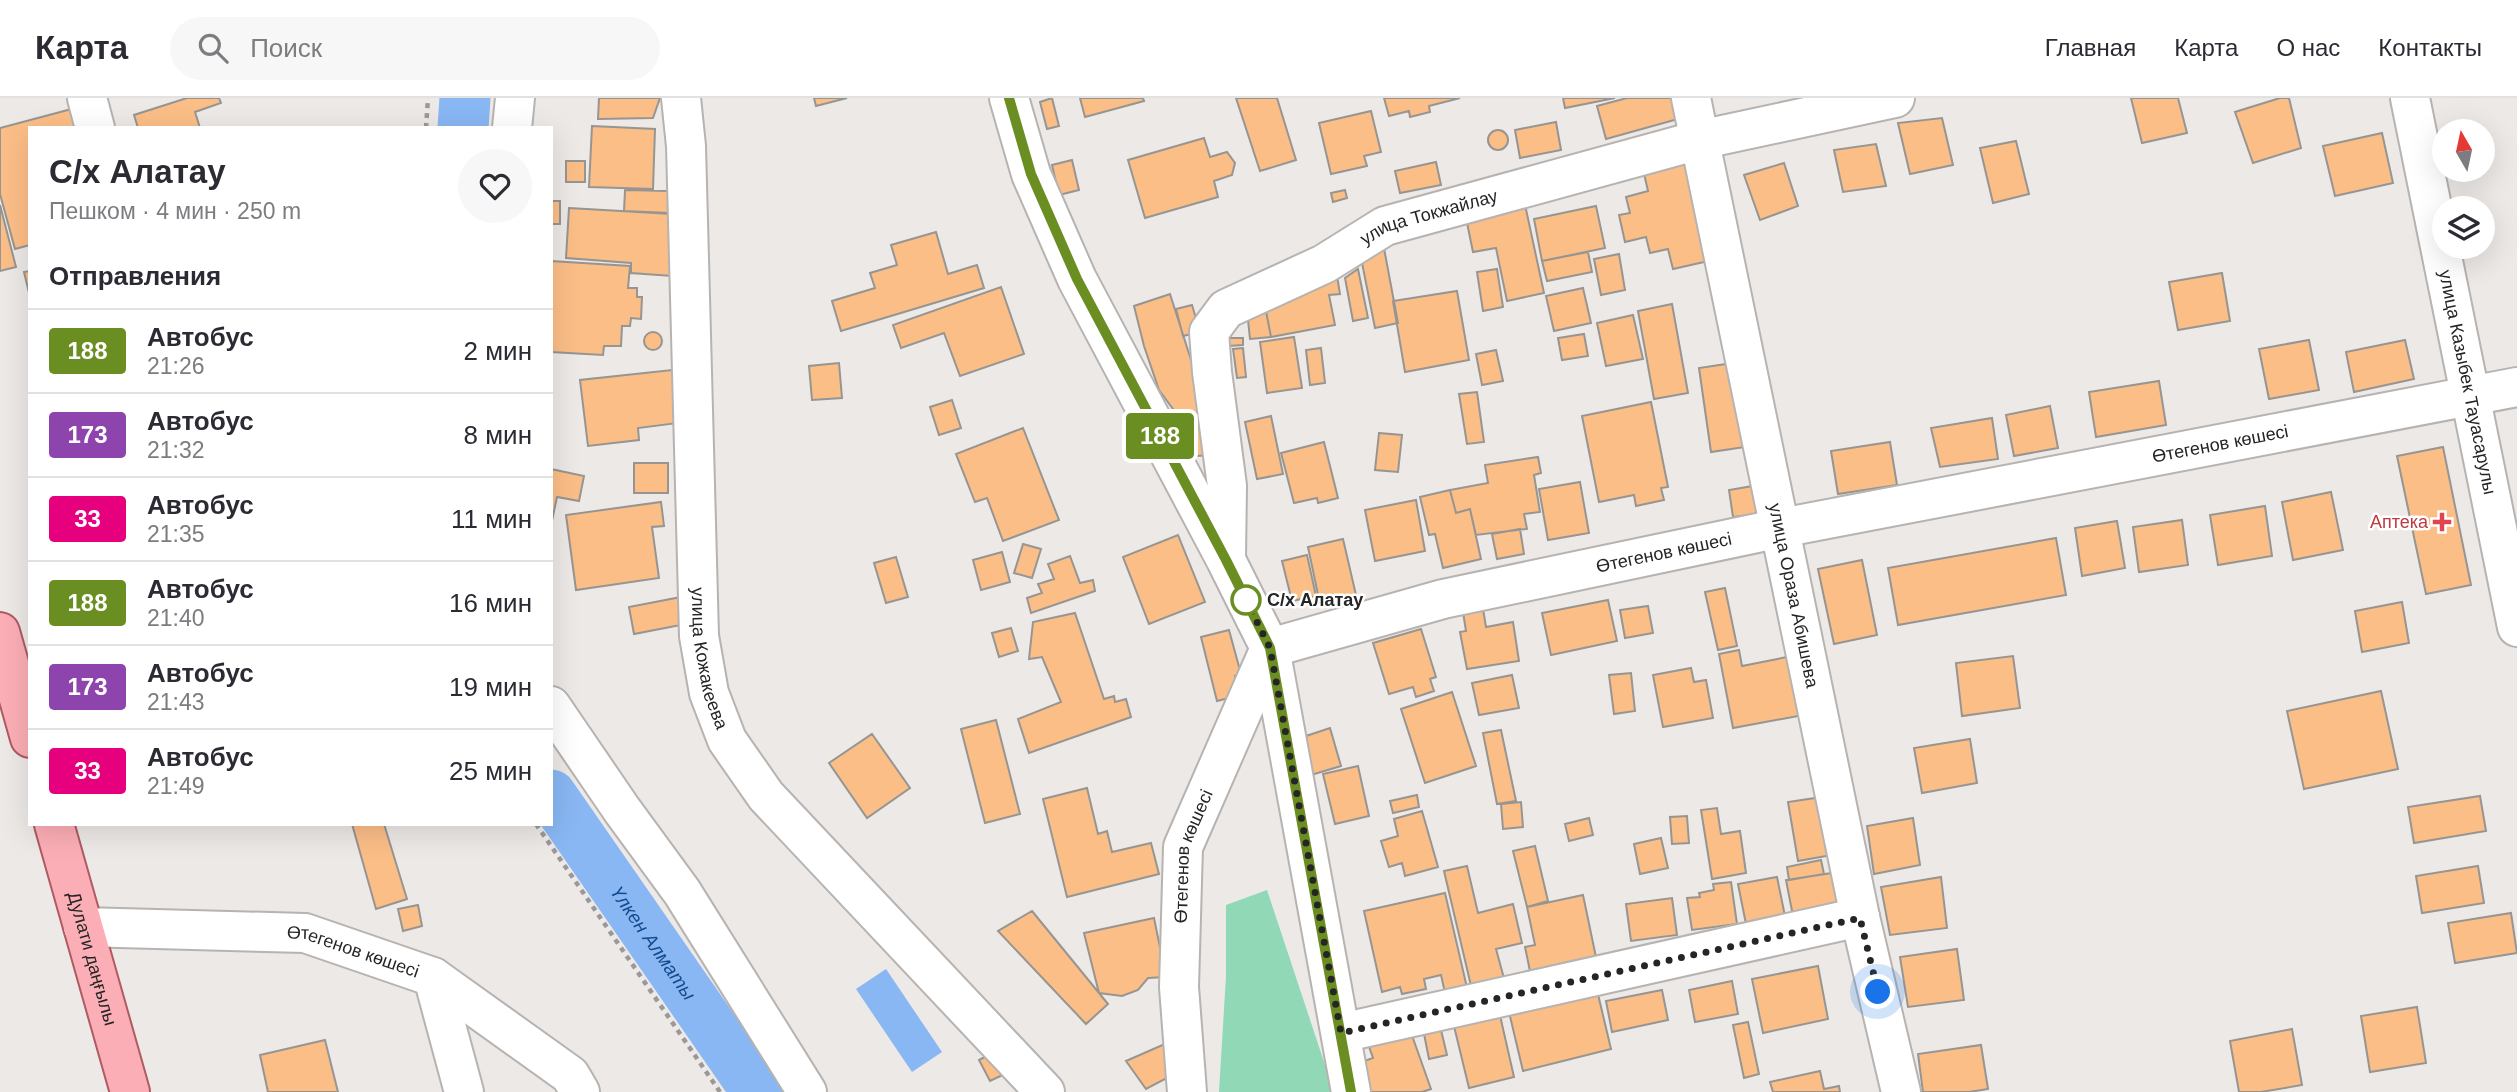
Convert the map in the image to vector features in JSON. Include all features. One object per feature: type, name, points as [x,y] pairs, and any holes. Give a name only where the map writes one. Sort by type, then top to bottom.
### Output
[{"type":"main road","points":[[0,632],[28,731]]},
{"type":"main road","name":"Дулати даңғылы","points":[[55,826],[130,1092]]},
{"type":"street","points":[[87,98],[94,126]]},
{"type":"street","points":[[512,126],[515,98]]},
{"type":"street","name":"улица Кожакеева","points":[[681,98],[686,159],[699,636],[709,693],[727,740],[766,796],[1045,1092]]},
{"type":"street","points":[[1009,98],[1031,174],[1077,279],[1270,648],[1351,1092]]},
{"type":"street","name":"улица Ораза Абишева","points":[[1691,98],[1860,918],[1901,1092]]},
{"type":"street","name":"улица Токжайлау","points":[[1226,560],[1227,486],[1209,332],[1226,309],[1324,264],[1385,226],[1699,140],[1895,98]]},
{"type":"street","name":"улица Казыбек Тауасарулы","points":[[2410,98],[2517,627]]},
{"type":"street","name":"Өтегенов көшесі","points":[[1187,1092],[1179,987],[1182,847],[1270,648],[1443,598],[1781,528],[2517,387]]},
{"type":"street","points":[[553,709],[682,892],[807,1092]]},
{"type":"street","points":[[1341,1033],[1860,918]]},
{"type":"street","name":"Өтегенов көшесі","points":[[83,928],[305,933],[433,977],[570,1075],[580,1092]]},
{"type":"street","points":[[433,977],[464,1092]]},
{"type":"path","points":[[426,126],[428,98]]},
{"type":"path","points":[[538,826],[720,1092]]},
{"type":"green space","points":[[1267,890],[1334,1092],[1219,1092],[1226,976],[1226,905]]},
{"type":"water","points":[[886,969],[942,1052],[912,1072],[856,989]]},
{"type":"building","points":[[187,98],[219,98],[221,103],[195,112],[199,126],[137,126],[134,115]]},
{"type":"building","points":[[599,98],[660,98],[653,118],[598,119]]},
{"type":"building","points":[[814,98],[847,98],[816,106]]},
{"type":"building","points":[[1052,98],[1059,126],[1047,129],[1040,102]]},
{"type":"building","points":[[1080,98],[1143,98],[1144,101],[1085,117]]},
{"type":"building","points":[[1236,98],[1277,98],[1296,160],[1260,171]]},
{"type":"building","points":[[1384,98],[1460,98],[1429,106],[1430,112],[1410,117],[1409,111],[1389,116]]},
{"type":"building","points":[[1563,98],[1615,98],[1565,108]]},
{"type":"building","points":[[1627,98],[1680,98],[1685,117],[1606,139],[1597,106]]},
{"type":"building","points":[[2131,98],[2178,98],[2187,133],[2142,143]]},
{"type":"building","points":[[2280,98],[2289,98],[2301,148],[2253,163],[2235,112]]},
{"type":"building","points":[[79,107],[84,126],[28,126],[28,246],[15,249],[0,194],[0,128]]},
{"type":"building","points":[[1371,111],[1381,152],[1364,156],[1367,166],[1331,174],[1319,123]]},
{"type":"building","points":[[1942,118],[1953,165],[1910,174],[1898,123]]},
{"type":"building","points":[[1556,122],[1561,150],[1520,158],[1515,130]]},
{"type":"building","points":[[592,126],[655,129],[653,189],[589,187]]},
{"type":"building","points":[[1498,130],[1505,133],[1508,140],[1505,147],[1498,150],[1491,147],[1488,140],[1491,133]]},
{"type":"building","points":[[2382,133],[2393,183],[2335,196],[2323,146]]},
{"type":"building","points":[[1204,138],[1210,157],[1227,152],[1235,163],[1232,175],[1214,181],[1218,197],[1145,218],[1128,160]]},
{"type":"building","points":[[2016,141],[2029,194],[1993,203],[1980,148]]},
{"type":"building","points":[[1876,144],[1886,186],[1843,192],[1834,150]]},
{"type":"building","points":[[1689,158],[1713,260],[1673,269],[1668,249],[1650,253],[1646,237],[1625,242],[1619,215],[1630,213],[1626,197],[1648,191],[1643,169]]},
{"type":"building","points":[[1072,160],[1079,190],[1059,195],[1052,165]]},
{"type":"building","points":[[566,161],[585,161],[585,182],[566,182]]},
{"type":"building","points":[[1436,162],[1441,185],[1400,193],[1395,171]]},
{"type":"building","points":[[1784,163],[1798,206],[1760,220],[1744,175]]},
{"type":"building","points":[[625,190],[670,191],[670,213],[624,211]]},
{"type":"building","points":[[1345,190],[1347,198],[1333,202],[1331,193]]},
{"type":"building","points":[[1524,200],[1544,293],[1507,301],[1496,248],[1473,252],[1465,213]]},
{"type":"building","points":[[553,201],[560,201],[560,224],[553,224]]},
{"type":"building","points":[[0,205],[16,267],[0,271]]},
{"type":"building","points":[[1596,206],[1605,248],[1542,261],[1534,219]]},
{"type":"building","points":[[569,208],[672,214],[672,276],[631,273],[631,263],[566,258]]},
{"type":"building","points":[[936,232],[948,274],[977,265],[984,288],[841,331],[832,301],[875,288],[870,273],[897,265],[891,245]]},
{"type":"building","points":[[1383,243],[1398,323],[1375,328],[1361,258]]},
{"type":"building","points":[[1588,252],[1592,272],[1547,281],[1542,261]]},
{"type":"building","points":[[1619,254],[1625,290],[1601,295],[1594,259]]},
{"type":"building","points":[[553,261],[630,266],[628,288],[637,288],[637,297],[642,297],[641,319],[631,318],[630,326],[622,326],[621,346],[604,346],[603,355],[553,352]]},
{"type":"building","points":[[1358,269],[1368,318],[1353,321],[1345,278]]},
{"type":"building","points":[[1497,269],[1503,307],[1483,311],[1477,272]]},
{"type":"building","points":[[28,271],[28,289],[24,272]]},
{"type":"building","points":[[2222,273],[2230,321],[2178,330],[2169,282]]},
{"type":"building","points":[[1337,276],[1340,294],[1329,295],[1335,325],[1271,337],[1265,306]]},
{"type":"building","points":[[1001,287],[1024,354],[960,376],[944,333],[901,348],[893,325]]},
{"type":"building","points":[[1583,288],[1591,323],[1554,331],[1546,296]]},
{"type":"building","points":[[1457,291],[1469,360],[1405,372],[1393,301]]},
{"type":"building","points":[[1170,294],[1192,363],[1212,455],[1197,456],[1187,428],[1159,390],[1144,346],[1134,306]]},
{"type":"building","points":[[1672,304],[1688,393],[1654,399],[1638,311]]},
{"type":"building","points":[[1192,305],[1200,332],[1183,336],[1176,309]]},
{"type":"building","points":[[1265,306],[1271,337],[1250,339],[1247,310]]},
{"type":"building","points":[[1633,315],[1643,359],[1606,366],[1597,323]]},
{"type":"building","points":[[653,332],[659,335],[662,341],[659,347],[653,350],[647,347],[644,341],[647,335]]},
{"type":"building","points":[[1584,334],[1588,356],[1562,360],[1558,338]]},
{"type":"building","points":[[1294,337],[1302,388],[1267,393],[1260,342]]},
{"type":"building","points":[[1228,338],[1243,338],[1243,345],[1228,346]]},
{"type":"building","points":[[2309,340],[2319,390],[2269,399],[2259,349]]},
{"type":"building","points":[[2405,340],[2414,379],[2354,392],[2346,352]]},
{"type":"building","points":[[1243,348],[1246,377],[1237,378],[1233,349]]},
{"type":"building","points":[[1321,348],[1325,383],[1310,385],[1306,350]]},
{"type":"building","points":[[1496,350],[1503,381],[1482,385],[1476,354]]},
{"type":"building","points":[[839,363],[842,398],[812,400],[809,366]]},
{"type":"building","points":[[1733,363],[1745,447],[1711,452],[1699,368]]},
{"type":"building","points":[[672,370],[678,423],[638,428],[639,440],[588,446],[580,380]]},
{"type":"building","points":[[2159,381],[2166,425],[2096,437],[2089,392]]},
{"type":"building","points":[[1477,392],[1484,442],[1467,444],[1459,394]]},
{"type":"building","points":[[952,400],[961,428],[939,435],[930,407]]},
{"type":"building","points":[[1651,402],[1668,487],[1661,488],[1664,500],[1636,506],[1634,495],[1599,502],[1582,416]]},
{"type":"building","points":[[2050,406],[2058,448],[2014,456],[2006,415]]},
{"type":"building","points":[[1169,412],[1175,412],[1184,426],[1184,431],[1173,434]]},
{"type":"building","points":[[1271,416],[1283,474],[1257,479],[1245,422]]},
{"type":"building","points":[[1992,418],[1998,459],[1940,467],[1931,428]]},
{"type":"building","points":[[1023,428],[1059,520],[1003,541],[987,498],[975,502],[956,454]]},
{"type":"building","points":[[1379,433],[1402,435],[1398,472],[1375,470]]},
{"type":"building","points":[[1324,442],[1338,498],[1318,503],[1317,498],[1294,503],[1281,453]]},
{"type":"building","points":[[1890,442],[1897,485],[1838,494],[1831,451]]},
{"type":"building","points":[[2443,447],[2471,585],[2426,594],[2397,456]]},
{"type":"building","points":[[1538,457],[1541,473],[1534,475],[1540,512],[1524,514],[1527,529],[1476,535],[1470,509],[1456,513],[1450,490],[1488,483],[1485,465]]},
{"type":"building","points":[[634,463],[668,463],[668,493],[634,493]]},
{"type":"building","points":[[553,469],[584,476],[579,501],[557,497],[553,516]]},
{"type":"building","points":[[1580,482],[1589,533],[1548,540],[1539,489]]},
{"type":"building","points":[[1753,486],[1758,514],[1733,517],[1729,490]]},
{"type":"building","points":[[1450,490],[1456,513],[1470,509],[1481,559],[1443,568],[1435,534],[1429,535],[1420,497]]},
{"type":"building","points":[[2331,492],[2343,550],[2293,560],[2282,502]]},
{"type":"building","points":[[1416,500],[1425,551],[1375,561],[1365,510]]},
{"type":"building","points":[[661,502],[664,526],[652,527],[659,578],[576,590],[566,515]]},
{"type":"building","points":[[2265,506],[2272,556],[2218,565],[2210,515]]},
{"type":"building","points":[[2182,520],[2188,565],[2139,572],[2133,527]]},
{"type":"building","points":[[2117,521],[2125,568],[2082,576],[2075,528]]},
{"type":"building","points":[[1520,529],[1524,554],[1497,559],[1492,534]]},
{"type":"building","points":[[1178,535],[1205,602],[1149,624],[1123,557]]},
{"type":"building","points":[[2056,538],[2066,595],[1898,625],[1888,568]]},
{"type":"building","points":[[1343,539],[1356,595],[1320,604],[1308,547]]},
{"type":"building","points":[[1023,544],[1041,549],[1032,578],[1014,573]]},
{"type":"building","points":[[1002,552],[1010,582],[981,590],[973,560]]},
{"type":"building","points":[[1307,555],[1316,596],[1292,601],[1282,561]]},
{"type":"building","points":[[1070,556],[1080,583],[1093,580],[1095,591],[1031,613],[1027,598],[1042,593],[1038,584],[1054,579],[1048,564]]},
{"type":"building","points":[[896,557],[908,597],[886,603],[874,563]]},
{"type":"building","points":[[1862,560],[1877,635],[1834,644],[1818,569]]},
{"type":"building","points":[[1725,588],[1737,646],[1718,650],[1705,592]]},
{"type":"building","points":[[681,597],[686,624],[634,634],[629,607]]},
{"type":"building","points":[[1608,600],[1617,641],[1551,655],[1542,613]]},
{"type":"building","points":[[2402,602],[2409,643],[2362,652],[2355,611]]},
{"type":"building","points":[[1648,606],[1653,633],[1625,638],[1620,610]]},
{"type":"building","points":[[1483,609],[1486,627],[1513,622],[1519,661],[1467,669],[1460,632],[1466,631],[1463,612]]},
{"type":"building","points":[[1075,613],[1104,699],[1114,696],[1115,702],[1126,699],[1131,717],[1029,753],[1018,719],[1061,702],[1042,657],[1029,659],[1033,622]]},
{"type":"building","points":[[1011,628],[1018,651],[999,657],[992,633]]},
{"type":"building","points":[[1421,629],[1436,677],[1430,679],[1434,691],[1416,697],[1413,687],[1389,694],[1373,643]]},
{"type":"building","points":[[1229,630],[1241,674],[1235,676],[1241,695],[1217,701],[1201,637]]},
{"type":"building","points":[[1739,650],[1742,666],[1797,655],[1809,714],[1733,728],[1719,654]]},
{"type":"building","points":[[2013,656],[2020,708],[1962,716],[1956,663]]},
{"type":"building","points":[[1691,668],[1694,682],[1706,680],[1713,718],[1663,727],[1653,675]]},
{"type":"building","points":[[1631,673],[1635,711],[1614,714],[1609,675]]},
{"type":"building","points":[[1512,675],[1519,708],[1479,715],[1472,683]]},
{"type":"building","points":[[2381,691],[2398,769],[2304,789],[2287,711]]},
{"type":"building","points":[[1452,692],[1476,766],[1425,783],[1401,709]]},
{"type":"building","points":[[996,720],[1020,814],[985,823],[961,729]]},
{"type":"building","points":[[1330,728],[1341,766],[1311,775],[1300,738]]},
{"type":"building","points":[[1501,730],[1516,801],[1497,804],[1483,733]]},
{"type":"building","points":[[872,734],[910,788],[867,818],[829,763]]},
{"type":"building","points":[[1970,739],[1977,783],[1922,793],[1914,748]]},
{"type":"building","points":[[1358,766],[1369,816],[1335,824],[1323,774]]},
{"type":"building","points":[[1087,788],[1098,834],[1107,831],[1112,852],[1151,843],[1159,874],[1067,897],[1043,799]]},
{"type":"building","points":[[1417,795],[1419,807],[1393,813],[1390,801]]},
{"type":"building","points":[[2480,796],[2486,831],[2414,843],[2408,807]]},
{"type":"building","points":[[1822,797],[1832,855],[1798,861],[1788,802]]},
{"type":"building","points":[[1521,802],[1523,827],[1503,829],[1501,804]]},
{"type":"building","points":[[1717,808],[1721,834],[1740,831],[1746,873],[1712,879],[1701,810]]},
{"type":"building","points":[[1422,811],[1438,867],[1405,876],[1402,863],[1389,867],[1381,841],[1398,836],[1394,819]]},
{"type":"building","points":[[1687,816],[1689,843],[1672,844],[1670,817]]},
{"type":"building","points":[[1589,818],[1593,835],[1569,841],[1565,824]]},
{"type":"building","points":[[1913,818],[1920,865],[1874,874],[1867,826]]},
{"type":"building","points":[[353,826],[385,826],[407,899],[376,909]]},
{"type":"building","points":[[1661,838],[1668,868],[1640,874],[1634,844]]},
{"type":"building","points":[[1535,846],[1548,901],[1527,907],[1513,851]]},
{"type":"building","points":[[1821,860],[1824,874],[1789,880],[1787,867]]},
{"type":"building","points":[[1467,866],[1478,913],[1513,904],[1522,943],[1496,949],[1505,982],[1472,990],[1444,871]]},
{"type":"building","points":[[2478,866],[2484,903],[2422,913],[2416,876]]},
{"type":"building","points":[[1832,873],[1839,909],[1793,916],[1786,880]]},
{"type":"building","points":[[1777,877],[1786,921],[1747,929],[1738,884]]},
{"type":"building","points":[[1941,877],[1947,928],[1890,935],[1881,887]]},
{"type":"building","points":[[1731,882],[1737,924],[1692,930],[1687,898],[1700,897],[1699,893],[1714,890],[1713,884]]},
{"type":"building","points":[[1445,893],[1468,992],[1446,997],[1441,975],[1424,979],[1426,989],[1402,994],[1400,987],[1382,992],[1364,911]]},
{"type":"building","points":[[1583,895],[1597,962],[1531,976],[1525,947],[1535,945],[1527,907]]},
{"type":"building","points":[[1672,898],[1677,935],[1631,941],[1626,904]]},
{"type":"building","points":[[418,905],[422,926],[403,931],[398,909]]},
{"type":"building","points":[[1032,911],[1108,1004],[1086,1024],[998,931]]},
{"type":"building","points":[[2511,913],[2517,953],[2455,963],[2448,923]]},
{"type":"building","points":[[1154,918],[1166,977],[1148,978],[1138,990],[1122,996],[1099,993],[1084,933]]},
{"type":"building","points":[[1957,949],[1964,1000],[1908,1007],[1900,957]]},
{"type":"building","points":[[1818,966],[1828,1019],[1763,1033],[1752,979]]},
{"type":"building","points":[[1732,981],[1738,1014],[1695,1022],[1689,990]]},
{"type":"building","points":[[1597,990],[1611,1049],[1523,1071],[1509,1012]]},
{"type":"building","points":[[1662,990],[1668,1020],[1612,1032],[1606,1001]]},
{"type":"building","points":[[2417,1007],[2426,1063],[2370,1072],[2361,1016]]},
{"type":"building","points":[[1499,1011],[1514,1077],[1469,1088],[1453,1022]]},
{"type":"building","points":[[1748,1022],[1759,1074],[1744,1078],[1733,1025]]},
{"type":"building","points":[[1409,1027],[1431,1089],[1422,1092],[1366,1092],[1356,1064],[1373,1058],[1367,1041]]},
{"type":"building","points":[[2292,1029],[2302,1085],[2261,1092],[2239,1092],[2230,1041]]},
{"type":"building","points":[[1441,1030],[1447,1055],[1429,1059],[1424,1034]]},
{"type":"building","points":[[325,1040],[338,1092],[268,1092],[260,1055]]},
{"type":"building","points":[[1167,1043],[1167,1078],[1146,1089],[1126,1061]]},
{"type":"building","points":[[1981,1045],[1988,1089],[1969,1092],[1923,1092],[1918,1054]]},
{"type":"building","points":[[998,1050],[1009,1072],[990,1081],[979,1060]]},
{"type":"building","points":[[1820,1071],[1824,1089],[1839,1086],[1840,1092],[1773,1092],[1770,1082]]},
{"type":"waterway","name":"Үлкен Алматы","points":[[463,126],[465,98]]},
{"type":"waterway","name":"Үлкен Алматы","points":[[553,798],[757,1092]]},
{"type":"bus line","name":"188","points":[[1009,98],[1031,174],[1077,279],[1270,648],[1351,1092]]},
{"type":"place","name":"Аптека","points":[[2442,522]]},
{"type":"place","name":"С/х Алатау","points":[[1246,600]]},
{"type":"route","points":[[1246,600],[1270,648],[1341,1033],[1860,918],[1878,992]]}]
